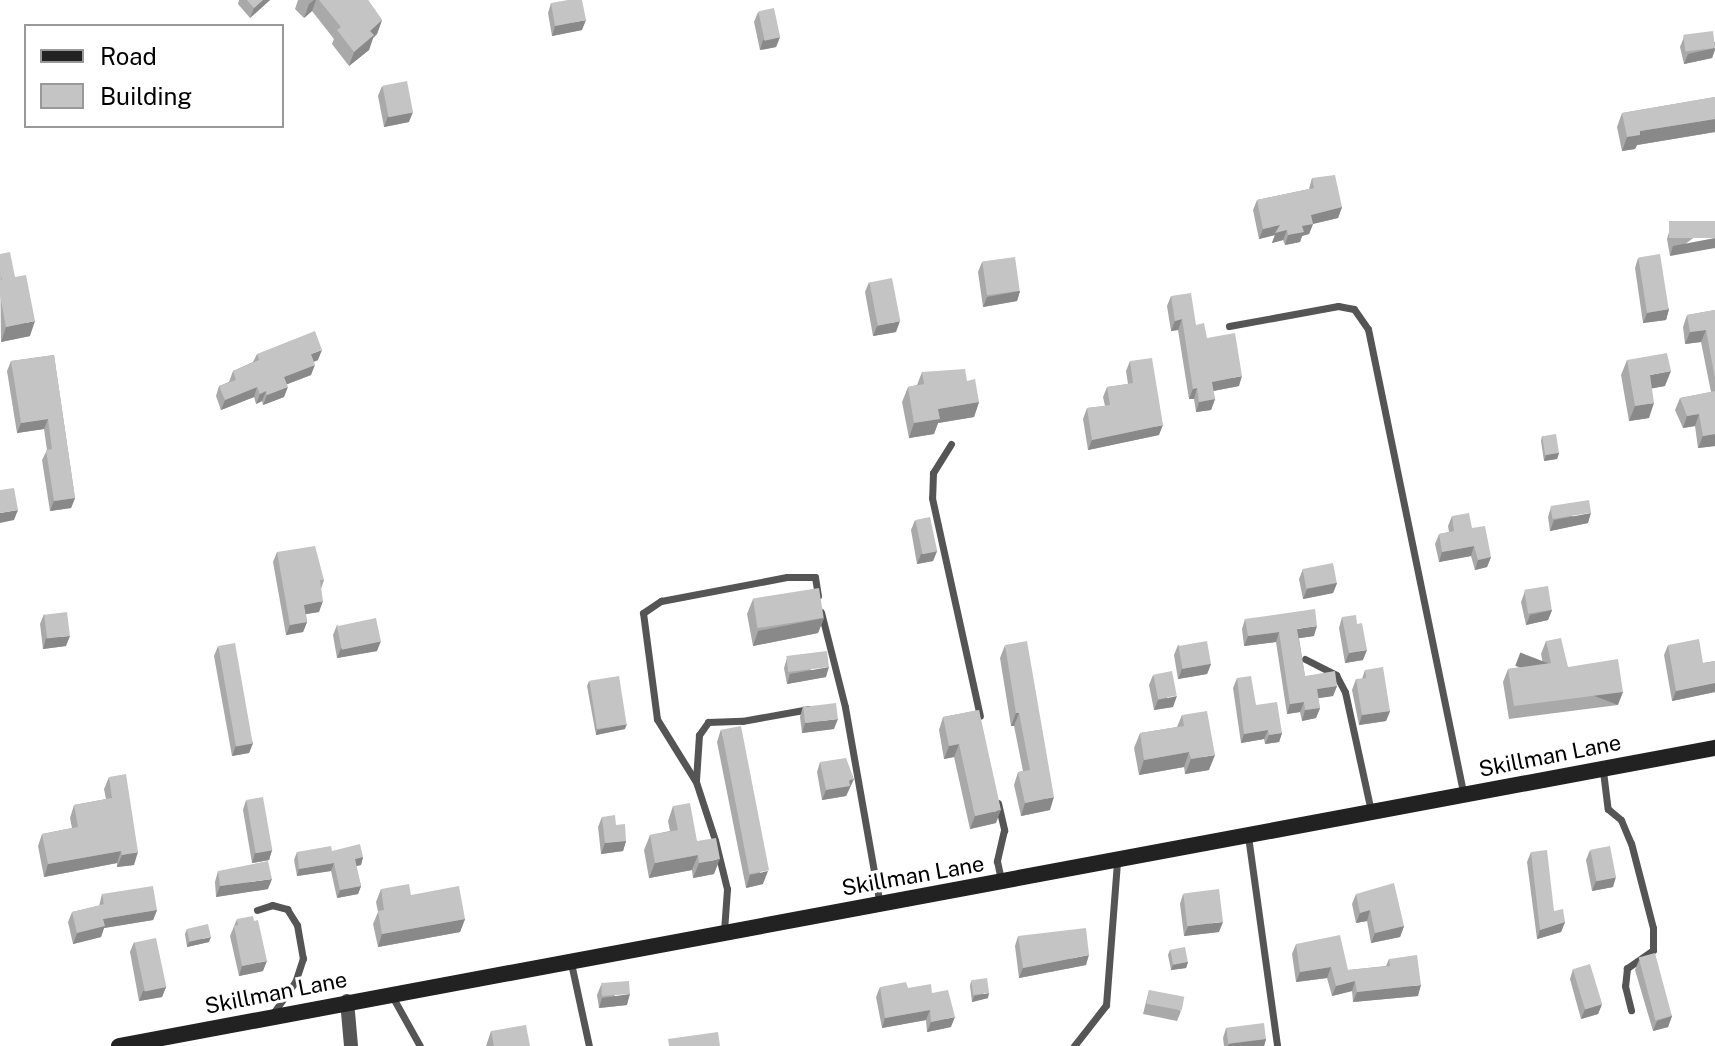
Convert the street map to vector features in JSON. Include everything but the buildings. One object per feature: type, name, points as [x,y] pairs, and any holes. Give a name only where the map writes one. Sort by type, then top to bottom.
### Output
[{"type":"street","name":"Skillman Lane","points":[[120,1046],[347,1001],[1002,883],[1715,748]]},
{"type":"street","points":[[347,1001],[351,1046]]},
{"type":"lane","points":[[1229,326],[1338,306],[1354,309],[1368,329],[1464,795]]},
{"type":"lane","points":[[951,444],[933,473],[932,498],[981,723]]},
{"type":"lane","points":[[724,934],[727,889],[696,782],[657,719],[643,613],[661,601],[773,579],[815,577],[845,707],[880,905]]},
{"type":"lane","points":[[1305,659],[1336,675],[1345,692],[1371,813]]},
{"type":"lane","points":[[831,703],[845,707]]},
{"type":"lane","points":[[696,782],[699,735],[708,722],[742,721],[820,706]]},
{"type":"lane","points":[[1602,769],[1608,809],[1621,820],[1631,843],[1653,928],[1653,950],[1627,968],[1625,986],[1631,1010]]},
{"type":"lane","points":[[997,799],[1004,830],[997,861],[1002,883]]},
{"type":"lane","points":[[1248,836],[1277,1046]]},
{"type":"lane","points":[[1074,1046],[1106,1005],[1117,861]]},
{"type":"lane","points":[[257,910],[272,905],[287,909],[297,925],[303,958],[295,982],[271,1016]]},
{"type":"lane","points":[[570,961],[589,1046]]},
{"type":"lane","points":[[390,993],[420,1046]]}]
